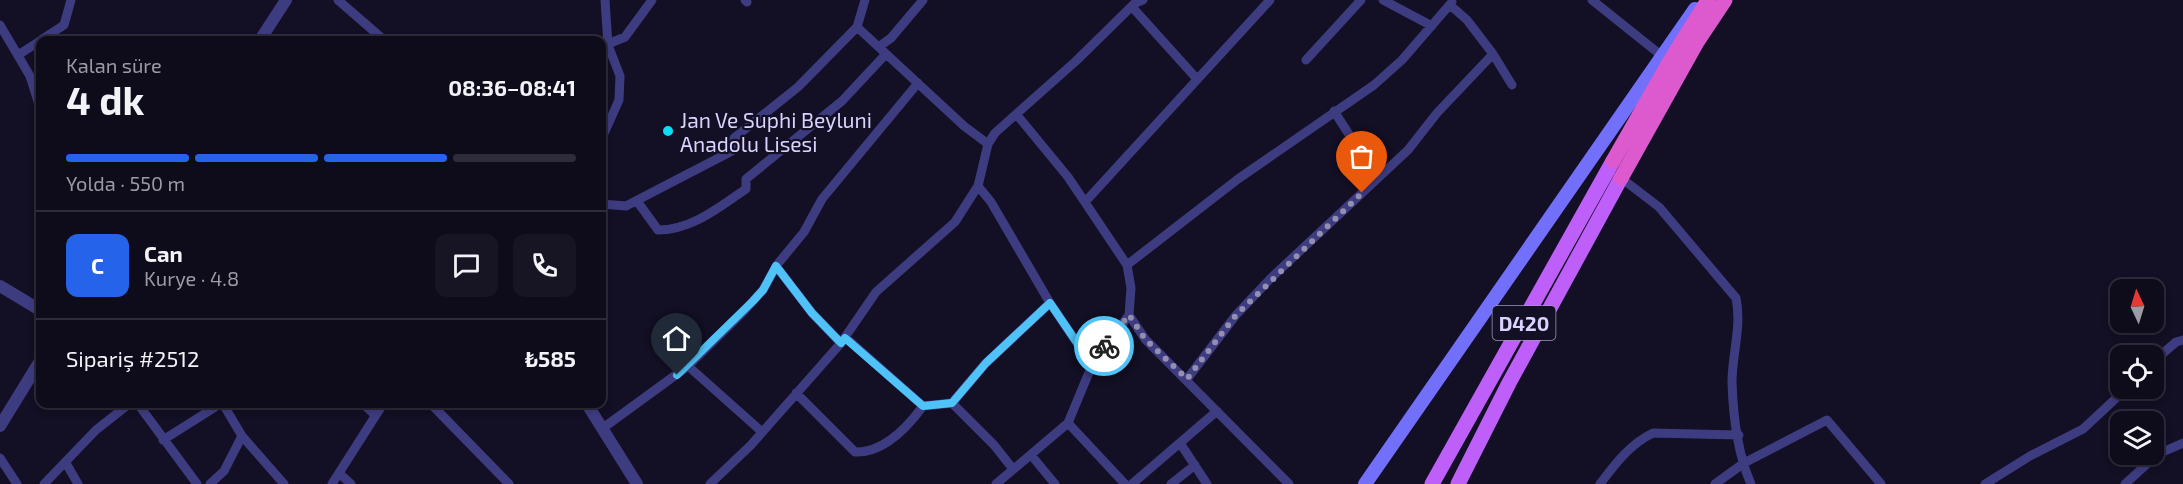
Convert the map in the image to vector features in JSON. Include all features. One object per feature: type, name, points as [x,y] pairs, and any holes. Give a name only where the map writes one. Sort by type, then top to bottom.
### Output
[{"type":"highway","name":"D420","points":[[1613,161],[1708,0]]},
{"type":"highway","points":[[1621,178],[1697,42],[1725,0]]},
{"type":"main road","points":[[1365,484],[1701,0]]},
{"type":"main road","name":"D420","points":[[1432,484],[1613,161]]},
{"type":"main road","points":[[1458,484],[1509,382],[1621,178]]},
{"type":"street","points":[[48,36],[64,25],[71,0]]},
{"type":"street","points":[[263,36],[286,0]]},
{"type":"street","points":[[338,0],[379,36]]},
{"type":"street","points":[[604,36],[605,0]]},
{"type":"street","points":[[606,44],[625,37],[652,0]]},
{"type":"street","points":[[637,201],[658,230],[676,230],[703,217],[746,189],[746,179],[842,101],[922,0]]},
{"type":"street","points":[[1085,202],[1270,0]]},
{"type":"street","points":[[1306,60],[1361,0]]},
{"type":"street","points":[[1383,0],[1432,26]]},
{"type":"street","points":[[1592,0],[1662,56]]},
{"type":"street","points":[[606,204],[626,206],[732,151],[734,138],[798,87],[857,27],[864,1]]},
{"type":"street","points":[[1127,265],[1238,179],[1374,85],[1402,60],[1452,2],[1485,40],[1512,86]]},
{"type":"street","points":[[710,484],[744,452],[843,340],[876,292],[954,222],[978,186],[988,144],[995,133],[1136,3],[1197,79]]},
{"type":"street","points":[[0,25],[18,55],[35,75]]},
{"type":"street","points":[[857,27],[964,126],[988,144]]},
{"type":"street","points":[[18,55],[36,44]]},
{"type":"street","points":[[606,49],[621,76],[620,100],[606,126]]},
{"type":"street","points":[[1187,379],[1236,315],[1408,150],[1430,121],[1493,54]]},
{"type":"street","points":[[603,428],[688,366],[763,290],[776,266],[804,232],[822,199],[918,82]]},
{"type":"street","points":[[1334,111],[1377,178]]},
{"type":"street","points":[[996,484],[1068,423],[1092,365],[1129,315],[1131,288],[1127,265],[1085,202],[1017,115]]},
{"type":"street","points":[[1621,178],[1659,207],[1736,298],[1740,316],[1732,382],[1744,463],[1751,484]]},
{"type":"street","points":[[978,186],[991,202],[1050,303],[1092,365]]},
{"type":"street","points":[[776,266],[812,313],[923,406],[952,403],[986,363],[1050,303]]},
{"type":"street","points":[[0,286],[36,308]]},
{"type":"street","points":[[1129,315],[1145,339],[1289,484]]},
{"type":"street","points":[[2164,352],[2176,342],[2183,340]]},
{"type":"street","points":[[688,366],[761,431]]},
{"type":"street","points":[[0,426],[36,368]]},
{"type":"street","points":[[796,393],[855,452],[877,448],[886,443],[910,424],[923,406]]},
{"type":"street","points":[[1985,484],[2030,456],[2083,429],[2115,399]]},
{"type":"street","points":[[952,403],[994,445],[1013,469]]},
{"type":"street","points":[[44,484],[96,430],[124,408]]},
{"type":"street","points":[[141,408],[197,484]]},
{"type":"street","points":[[163,440],[215,408]]},
{"type":"street","points":[[224,408],[242,436],[284,484]]},
{"type":"street","points":[[367,408],[375,415]]},
{"type":"street","points":[[332,484],[380,408]]},
{"type":"street","points":[[435,408],[509,484]]},
{"type":"street","points":[[589,408],[637,484]]},
{"type":"street","points":[[1132,484],[1216,411]]},
{"type":"street","points":[[1715,484],[1744,463],[1827,420],[1881,484]]},
{"type":"street","points":[[1068,423],[1125,484]]},
{"type":"street","points":[[1600,484],[1623,455],[1641,438],[1653,433],[1739,435]]},
{"type":"street","points":[[210,484],[224,471],[242,436]]},
{"type":"street","points":[[1180,443],[1207,484]]},
{"type":"street","points":[[2130,482],[2158,454],[2183,443]]},
{"type":"street","points":[[1031,455],[1055,484]]},
{"type":"street","points":[[0,458],[17,484]]},
{"type":"street","points":[[66,463],[78,484]]},
{"type":"street","points":[[1171,484],[1195,465]]},
{"type":"street","points":[[340,474],[351,484]]},
{"type":"way so far","points":[[1104,346],[1129,315],[1145,339],[1187,379],[1236,315],[1271,278],[1362,193]]},
{"type":"place","name":"Jan Ve Suphi Beyluni Anadolu Lisesi","points":[[668,131]]},
{"type":"route","points":[[677,375],[726,330],[763,290],[776,266],[812,313],[841,343],[845,338],[923,406],[952,403],[986,363],[1050,303],[1092,365],[1104,346]]}]
